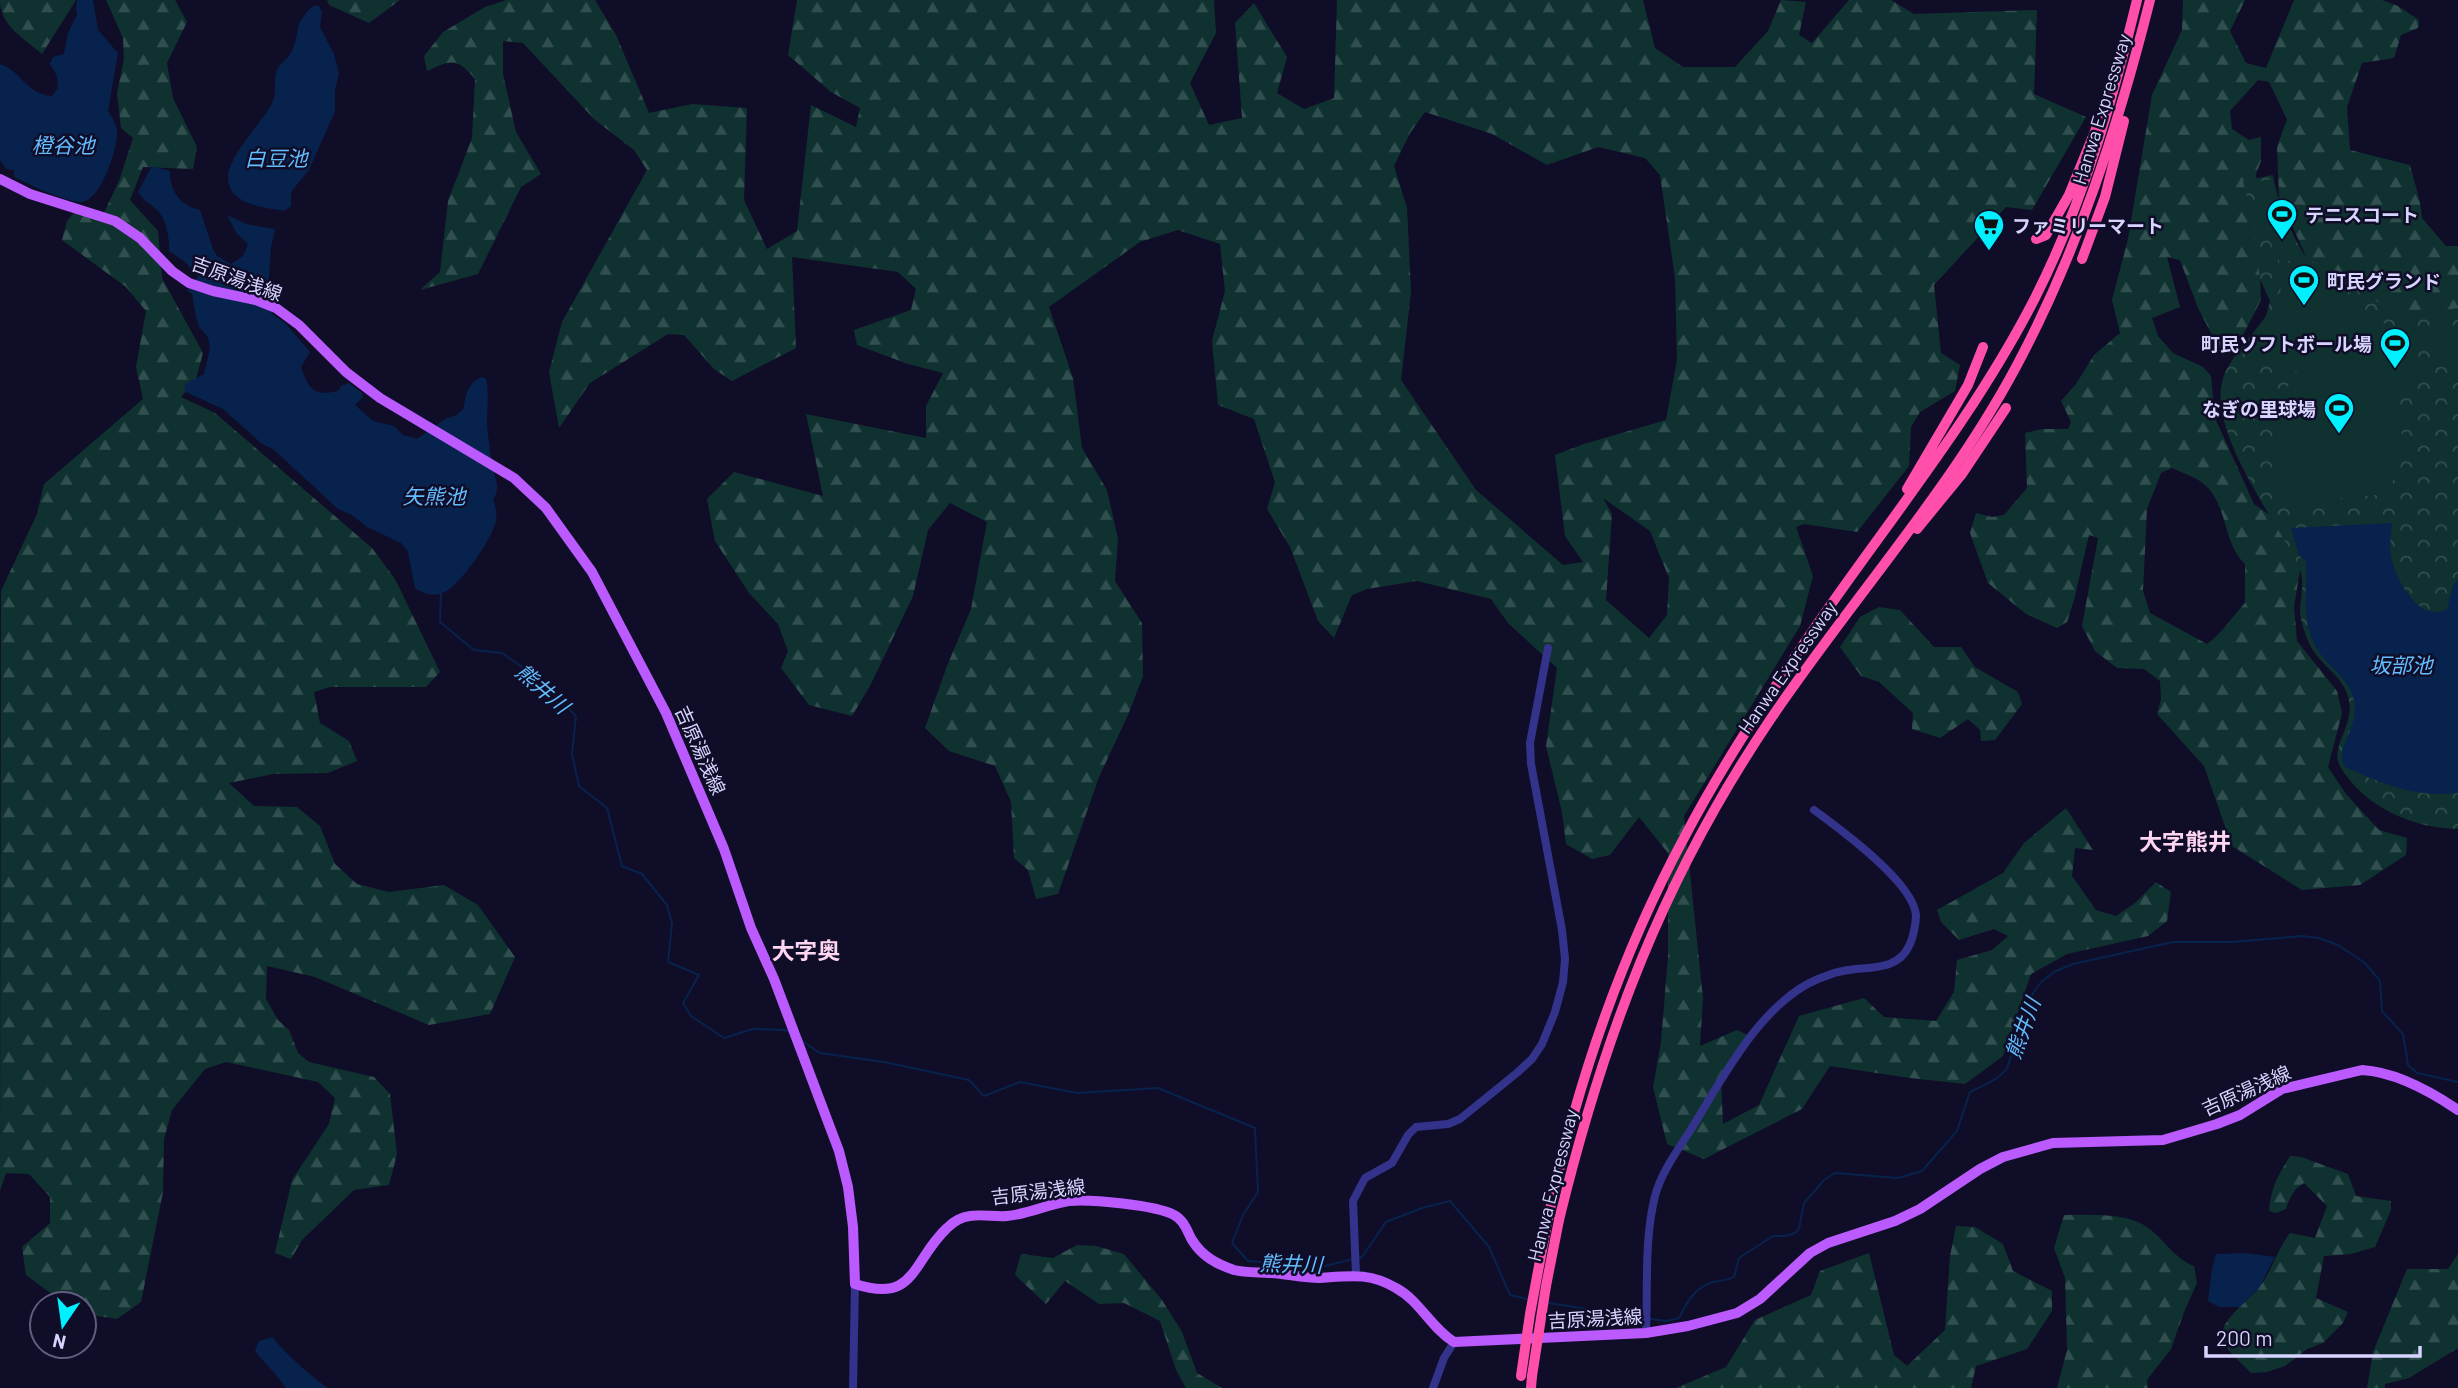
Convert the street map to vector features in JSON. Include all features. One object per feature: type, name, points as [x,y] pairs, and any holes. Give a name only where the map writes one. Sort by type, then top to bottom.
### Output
[{"type":"highway","name":"Hanwa Expressway","points":[[1588,1089],[1631,951],[1682,841],[1763,704],[1830,605],[1931,468],[1978,397],[2028,311],[2066,232],[2102,132],[2137,0]]},
{"type":"highway","name":"Hanwa Expressway","points":[[1520,1388],[1526,1376],[1531,1304],[1554,1219],[1562,1153],[1645,948],[1694,844],[1738,770],[1772,717],[1845,614],[1916,521],[1983,424],[2016,367],[2073,248],[2109,149],[2150,0]]},
{"type":"highway","points":[[2036,239],[2046,235],[2069,195],[2096,129],[2129,32]]},
{"type":"highway","points":[[2082,259],[2115,162],[2138,50]]},
{"type":"highway","points":[[1830,605],[1921,468],[1968,385],[1983,347]]},
{"type":"highway","points":[[1874,575],[1928,518],[2006,408]]},
{"type":"highway","name":"Hanwa Expressway","points":[[1526,1376],[1531,1388]]},
{"type":"main road","name":"吉原湯浅線","points":[[0,179],[30,194],[115,221],[140,238],[172,271],[189,283],[256,300],[276,308],[299,325],[346,372],[380,398],[514,478],[546,508],[592,572],[666,713],[724,849],[751,928],[839,1151],[848,1187],[853,1227],[855,1284],[872,1290],[887,1291],[905,1283],[939,1235],[954,1221],[968,1216],[1028,1213],[1066,1201],[1086,1200],[1165,1210],[1177,1216],[1199,1250],[1210,1259],[1238,1271],[1305,1278],[1356,1274],[1372,1277],[1412,1298],[1444,1336],[1454,1342],[1646,1333],[1688,1326],[1737,1313],[1760,1298],[1810,1253],[1920,1209],[1980,1169],[2024,1149],[2053,1143],[2163,1140],[2240,1115],[2282,1089],[2361,1070],[2375,1071],[2431,1092],[2458,1110]]},
{"type":"street","points":[[1356,1274],[1353,1201],[1365,1178],[1392,1163],[1408,1135],[1416,1127],[1448,1124],[1460,1119],[1518,1072],[1532,1059],[1542,1044],[1555,1012],[1563,982],[1565,959],[1531,765],[1530,743],[1548,648]]},
{"type":"street","points":[[1646,1333],[1648,1227],[1656,1192],[1668,1165],[1725,1074],[1761,1024],[1791,994],[1816,980],[1841,971],[1886,967],[1902,957],[1910,945],[1916,916],[1911,902],[1889,871],[1814,810]]},
{"type":"street","points":[[853,1388],[855,1284]]},
{"type":"street","points":[[1433,1388],[1444,1358],[1454,1342]]},
{"type":"green space","points":[[0,0],[76,0],[42,54],[9,24],[1,9]]},
{"type":"green space","points":[[106,0],[175,0],[187,22],[167,63],[173,98],[197,147],[193,169],[143,167],[130,200],[158,231],[162,278],[203,353],[196,379],[181,397],[215,413],[372,548],[395,579],[440,672],[426,687],[330,687],[314,692],[320,723],[349,741],[357,761],[328,773],[273,774],[229,783],[254,806],[297,807],[320,826],[335,864],[357,884],[389,892],[444,885],[478,905],[515,957],[490,1014],[429,1025],[315,977],[267,966],[266,999],[278,1020],[289,1030],[298,1053],[309,1062],[374,1077],[390,1094],[397,1154],[389,1185],[354,1190],[302,1240],[291,1259],[275,1253],[292,1180],[329,1124],[335,1098],[318,1082],[226,1062],[205,1069],[172,1110],[164,1139],[163,1192],[141,1302],[117,1319],[98,1316],[98,1290],[46,1290],[26,1275],[22,1247],[50,1223],[50,1197],[29,1174],[6,1173],[0,1191],[1,591],[37,514],[44,484],[143,399],[136,367],[146,311],[126,287],[62,240],[67,221],[78,208],[100,221],[119,181],[133,138],[121,128],[117,93],[124,59],[123,38]]},
{"type":"green space","points":[[327,0],[400,0],[369,23],[329,5]]},
{"type":"green space","points":[[506,0],[595,0],[616,35],[649,113],[692,104],[747,108],[744,200],[767,249],[797,231],[811,105],[856,127],[860,108],[831,92],[788,55],[797,0],[1214,0],[1216,33],[1190,83],[1209,125],[1242,118],[1235,23],[1254,3],[1287,57],[1277,93],[1304,109],[1334,98],[1337,0],[1643,0],[1655,48],[1683,67],[1735,67],[1768,31],[1781,0],[1806,2],[1799,35],[1812,43],[1849,0],[1891,0],[1914,14],[2037,10],[2034,94],[2086,117],[2032,210],[2006,207],[1934,285],[1941,353],[1960,365],[1955,391],[1920,412],[1911,427],[1909,466],[1857,532],[1804,524],[1796,527],[1813,576],[1800,626],[1684,816],[1703,998],[1700,1046],[1737,1030],[1754,1038],[1721,1079],[1723,1124],[1759,1105],[1799,1016],[1864,998],[1884,1017],[1936,1021],[1954,992],[1957,960],[1992,950],[2008,936],[1994,929],[1959,940],[1941,922],[1937,910],[2003,873],[2024,843],[2066,808],[2093,850],[2075,848],[2072,876],[2096,910],[2116,916],[2135,903],[2156,882],[2171,892],[2167,921],[2148,936],[2067,954],[2031,974],[2003,1056],[1965,1084],[1830,1066],[1802,1109],[1704,1159],[1667,1144],[1653,1087],[1661,1042],[1668,956],[1668,853],[1639,817],[1610,855],[1592,859],[1566,844],[1562,812],[1546,746],[1557,668],[1508,623],[1491,599],[1417,581],[1367,589],[1352,595],[1334,638],[1318,621],[1290,547],[1267,509],[1275,482],[1254,419],[1218,405],[1212,341],[1225,291],[1220,244],[1178,230],[1140,242],[1049,307],[1073,378],[1082,448],[1107,490],[1118,539],[1115,581],[1142,623],[1143,676],[1099,777],[1058,894],[1036,899],[1028,870],[1014,858],[1011,802],[995,766],[949,751],[925,728],[971,609],[987,522],[950,503],[928,530],[913,596],[870,686],[852,716],[809,705],[781,668],[788,651],[778,624],[749,593],[715,541],[707,499],[734,472],[823,496],[806,414],[926,438],[926,406],[943,373],[908,364],[857,345],[854,330],[911,310],[916,289],[898,272],[792,257],[796,348],[732,381],[714,369],[684,335],[668,334],[590,383],[559,428],[549,372],[562,322],[647,170],[634,150],[595,120],[523,43],[503,41],[503,74],[516,132],[541,174],[521,187],[478,274],[420,290],[440,272],[448,201],[472,138],[475,79],[463,67],[453,63],[427,71],[424,56],[443,32],[485,7]],"holes":[[[1425,112],[1492,134],[1547,165],[1598,147],[1645,158],[1660,175],[1675,278],[1677,360],[1666,420],[1555,455],[1565,536],[1583,562],[1563,565],[1476,490],[1401,380],[1411,292],[1407,208],[1394,166],[1410,133]],[[1603,498],[1650,531],[1669,578],[1667,615],[1649,638],[1606,600],[1612,514]]]},
{"type":"green space","points":[[2183,0],[2245,0],[2230,31],[2246,63],[2266,68],[2294,0],[2382,0],[2398,6],[2419,20],[2418,28],[2401,35],[2394,58],[2362,63],[2347,107],[2350,150],[2410,165],[2422,218],[2446,246],[2458,246],[2458,314],[2410,319],[2383,311],[2311,267],[2279,197],[2277,147],[2287,119],[2269,82],[2258,80],[2230,111],[2232,129],[2249,140],[2261,137],[2261,161],[2256,174],[2261,300],[2241,339],[2223,356],[2198,308],[2180,260],[2167,257],[2180,307],[2152,318],[2158,336],[2173,353],[2203,367],[2211,376],[2215,418],[2254,504],[2284,525],[2302,558],[2294,607],[2297,641],[2337,691],[2342,713],[2328,767],[2346,794],[2379,830],[2407,838],[2406,855],[2360,885],[2302,890],[2232,846],[2204,766],[2157,714],[2161,699],[2160,681],[2144,669],[2117,668],[2095,651],[2082,626],[2098,538],[2089,535],[2067,622],[2057,628],[2026,614],[1988,583],[1970,533],[1976,513],[1992,517],[2004,515],[2027,488],[2025,433],[2042,429],[2068,429],[2071,422],[2061,401],[2076,384],[2094,355],[2120,333],[2112,300],[2128,239],[2152,95],[2182,30]],"holes":[[[2172,468],[2199,481],[2213,495],[2233,546],[2245,564],[2245,603],[2207,644],[2150,613],[2143,591],[2147,509],[2161,473]]]},
{"type":"green space","points":[[2273,175],[2281,204],[2302,251],[2319,267],[2366,296],[2404,312],[2458,308],[2458,829],[2424,825],[2392,813],[2364,794],[2341,768],[2338,751],[2349,715],[2347,693],[2309,643],[2300,612],[2300,570],[2248,478],[2226,428],[2221,404],[2222,382],[2235,357],[2266,316],[2270,301],[2260,279],[2254,226],[2243,181]]},
{"type":"green space","name":"テニスコート","points":[[2272,179],[2281,216],[2261,220],[2252,183]]},
{"type":"green space","name":"テニスコート","points":[[2284,216],[2301,255],[2281,265],[2263,226]]},
{"type":"green space","points":[[2298,274],[2307,276],[2378,321],[2420,334],[2416,388],[2408,395],[2394,395],[2382,391],[2397,416],[2403,446],[2397,474],[2389,486],[2376,495],[2283,503],[2270,489],[2279,400],[2290,383],[2308,374],[2273,368],[2244,354],[2273,312],[2284,280]]},
{"type":"green space","points":[[2458,325],[2458,365],[2438,367],[2433,328]]},
{"type":"green space","points":[[1879,607],[1900,610],[1934,647],[1961,647],[1975,667],[2018,692],[2022,704],[1995,740],[1981,741],[1980,730],[1968,719],[1940,738],[1912,729],[1913,713],[1879,682],[1861,676],[1840,647],[1860,617]]},
{"type":"green space","points":[[2290,1156],[2301,1157],[2348,1174],[2356,1196],[2391,1201],[2391,1210],[2375,1247],[2351,1254],[2324,1256],[2316,1298],[2348,1312],[2343,1323],[2323,1343],[2307,1349],[2285,1366],[2267,1372],[2251,1373],[2224,1344],[2224,1326],[2261,1285],[2290,1233],[2315,1238],[2327,1206],[2304,1183],[2292,1194],[2286,1209],[2276,1213],[2269,1211],[2271,1195]]},
{"type":"green space","points":[[2064,1215],[2113,1216],[2140,1223],[2179,1257],[2194,1266],[2197,1283],[2171,1349],[2147,1380],[2148,1388],[2057,1388],[2067,1350],[2065,1278],[2054,1248]]},
{"type":"green space","points":[[1956,1226],[1975,1227],[2003,1244],[2013,1271],[2052,1291],[2052,1311],[2027,1349],[1976,1366],[1971,1388],[1676,1388],[1726,1367],[1755,1320],[1811,1295],[1820,1271],[1869,1253],[1894,1355],[1907,1366],[1945,1330],[1950,1256]]},
{"type":"green space","points":[[1077,1245],[1096,1246],[1124,1254],[1162,1300],[1182,1332],[1197,1373],[1222,1388],[1186,1388],[1176,1370],[1160,1321],[1124,1303],[1099,1304],[1065,1281],[1046,1304],[1015,1275],[1021,1254],[1053,1258]]},
{"type":"green space","points":[[2458,1254],[2458,1348],[2409,1378],[2385,1384],[2385,1388],[2367,1388],[2373,1352],[2407,1269],[2448,1269]]},
{"type":"water","name":"橙谷池","points":[[77,0],[93,0],[98,30],[118,53],[108,111],[117,131],[115,149],[101,184],[95,193],[81,202],[57,196],[14,177],[14,170],[6,169],[0,160],[0,64],[14,72],[29,87],[52,96],[58,88],[57,76],[50,64],[53,57],[64,54],[68,33],[77,15]]},
{"type":"water","name":"白豆池","points":[[313,6],[319,6],[322,12],[320,27],[334,54],[339,74],[335,90],[335,111],[309,170],[291,192],[291,206],[284,211],[252,204],[238,197],[229,185],[231,164],[273,101],[277,70],[291,53],[299,24]]},
{"type":"water","name":"矢熊池","points":[[152,166],[170,171],[174,191],[187,205],[200,210],[217,256],[231,264],[243,256],[248,244],[237,234],[227,215],[246,224],[275,229],[271,247],[267,307],[310,352],[301,367],[309,385],[317,392],[338,391],[341,386],[349,383],[362,393],[363,397],[355,405],[373,421],[394,426],[403,435],[417,439],[445,419],[457,415],[464,408],[470,386],[481,377],[486,378],[488,434],[497,487],[493,500],[496,521],[474,562],[448,590],[433,595],[415,588],[408,552],[401,543],[338,509],[273,449],[262,444],[223,409],[186,392],[184,387],[187,383],[204,374],[210,349],[208,337],[199,327],[192,294],[187,290],[198,277],[184,261],[169,251],[167,230],[161,216],[138,192]]},
{"type":"water","name":"坂部池","points":[[2392,523],[2390,548],[2393,565],[2403,587],[2418,605],[2437,612],[2447,609],[2453,585],[2458,579],[2458,793],[2428,793],[2400,788],[2345,767],[2342,753],[2353,720],[2354,700],[2344,680],[2319,652],[2309,631],[2306,562],[2299,555],[2291,528]]},
{"type":"water","points":[[2245,1253],[2275,1257],[2259,1288],[2240,1307],[2219,1307],[2208,1301],[2216,1254]]},
{"type":"water","points":[[273,1337],[298,1364],[328,1388],[286,1388],[255,1351],[259,1341]]},
{"type":"waterway","name":"熊井川","points":[[441,593],[440,622],[474,650],[502,653],[538,678],[576,716],[572,754],[579,786],[607,808],[622,866],[642,874],[667,905],[672,924],[668,962],[699,975],[683,1003],[691,1016],[724,1038],[753,1029],[789,1032]]},
{"type":"waterway","name":"熊井川","points":[[1650,1319],[1667,1321],[1679,1318],[1688,1301],[1701,1288],[1734,1277],[1739,1258],[1773,1236],[1795,1233],[1799,1229],[1804,1203],[1824,1180],[1835,1173],[1898,1178],[1922,1171],[1957,1131],[1970,1092],[1995,1079],[2007,1068],[2033,993],[2042,981],[2073,964],[2173,942],[2232,942],[2302,936],[2319,938],[2338,945],[2365,963],[2380,981],[2382,1011],[2403,1034],[2408,1065],[2417,1073],[2458,1082]]},
{"type":"waterway","name":"熊井川","points":[[802,1041],[820,1053],[884,1062],[969,1080],[984,1096],[1020,1082],[1077,1093],[1158,1088],[1255,1128],[1258,1192],[1243,1215],[1232,1243],[1248,1261],[1321,1267],[1353,1259]]},
{"type":"waterway","name":"熊井川","points":[[1359,1258],[1386,1222],[1450,1201],[1489,1247],[1510,1295],[1527,1299]]},
{"type":"waterway","name":"熊井川","points":[[1549,1303],[1644,1318]]},
{"type":"place","name":"テニスコート","points":[[2282,241]]},
{"type":"place","name":"ファミリーマート","points":[[1989,252]]},
{"type":"place","name":"町民グランド","points":[[2304,307]]},
{"type":"place","name":"町民ソフトボール場","points":[[2395,370]]},
{"type":"place","name":"なぎの里球場","points":[[2339,435]]},
{"type":"district","name":"大字熊井","points":[[2185,841]]},
{"type":"district","name":"大字奥","points":[[806,950]]}]
